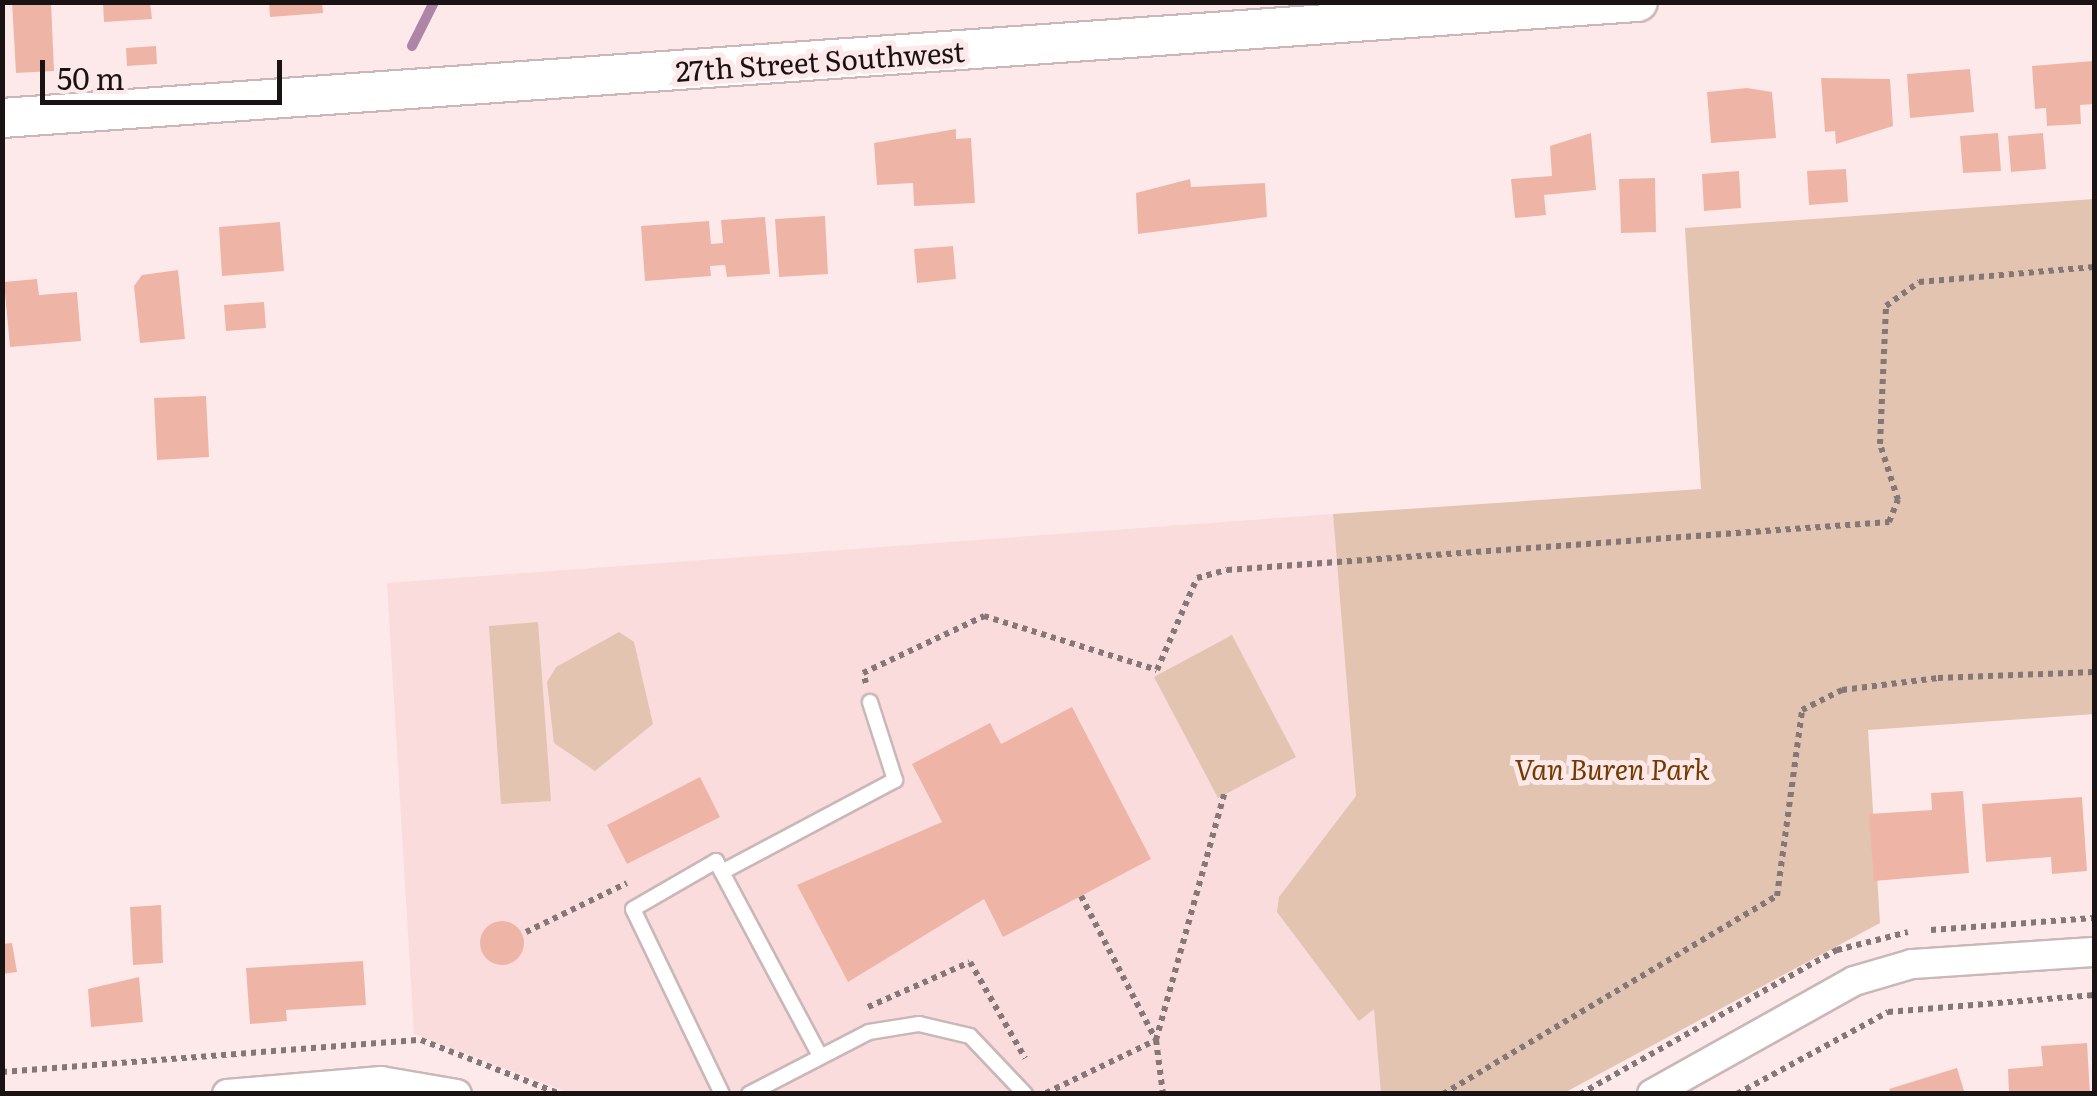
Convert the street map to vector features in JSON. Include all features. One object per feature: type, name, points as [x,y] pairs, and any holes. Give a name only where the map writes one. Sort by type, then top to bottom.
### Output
[{"type":"street","name":"27th Street Southwest","points":[[2,118],[1638,2]]},
{"type":"street","points":[[1652,1094],[1854,981],[1912,964],[2094,952]]},
{"type":"street","points":[[228,1094],[381,1081],[456,1094]]},
{"type":"lane","points":[[722,872],[895,780],[870,702]]},
{"type":"lane","points":[[722,1094],[633,909],[716,860],[819,1054]]},
{"type":"lane","points":[[749,1094],[819,1054],[894,1026],[947,1026],[993,1052],[1025,1094]]},
{"type":"path","points":[[870,702],[863,673],[984,616],[1157,670],[1197,578],[1227,570],[1888,522],[1898,500],[1880,444],[1886,306],[1919,282],[2094,267]]},
{"type":"path","points":[[1443,1094],[1777,896],[1802,710],[1842,690],[1938,678],[2094,672]]},
{"type":"path","points":[[846,1016],[970,962],[1046,1093],[1156,1040],[1225,791]]},
{"type":"path","points":[[1081,896],[1156,1040],[1163,1094]]},
{"type":"path","points":[[1737,1094],[1888,1012],[2094,994]]},
{"type":"shaded area","points":[[1333,514],[1381,1093],[570,1093],[414,1034],[387,583]]},
{"type":"green space","name":"Van Buren Park","points":[[2094,199],[2094,714],[1868,730],[1880,923],[1564,1093],[1381,1094],[1374,1009],[1359,1021],[1277,912],[1279,897],[1356,796],[1333,514],[1701,489],[1685,228]]},
{"type":"green space","points":[[538,622],[551,801],[501,804],[489,626]]},
{"type":"green space","points":[[619,632],[634,642],[653,724],[595,771],[554,743],[547,682],[556,667]]},
{"type":"green space","points":[[1232,635],[1296,757],[1218,798],[1154,677]]},
{"type":"building","points":[[12,2],[51,2],[54,71],[16,73]]},
{"type":"building","points":[[103,2],[150,2],[152,19],[104,22]]},
{"type":"building","points":[[269,2],[322,2],[323,13],[270,17]]},
{"type":"building","points":[[156,46],[157,64],[127,66],[126,48]]},
{"type":"building","points":[[2093,61],[2094,104],[2080,105],[2081,124],[2047,126],[2046,108],[2035,109],[2032,66]]},
{"type":"building","points":[[1970,69],[1974,112],[1910,118],[1907,74]]},
{"type":"building","points":[[1821,78],[1890,79],[1893,126],[1836,144],[1835,131],[1825,132]]},
{"type":"building","points":[[1747,88],[1772,92],[1776,138],[1711,143],[1707,92]]},
{"type":"building","points":[[956,129],[956,139],[971,138],[975,203],[914,206],[913,183],[877,185],[874,143]]},
{"type":"building","points":[[1591,133],[1596,190],[1544,195],[1546,215],[1515,218],[1511,179],[1552,176],[1550,146]]},
{"type":"building","points":[[1998,133],[2001,171],[1963,173],[1960,136]]},
{"type":"building","points":[[2043,133],[2046,169],[2011,172],[2008,136]]},
{"type":"building","points":[[1846,169],[1848,202],[1809,205],[1807,171]]},
{"type":"building","points":[[1739,171],[1741,208],[1704,211],[1702,174]]},
{"type":"building","points":[[1655,178],[1656,232],[1621,233],[1619,179]]},
{"type":"building","points":[[1190,179],[1191,187],[1265,183],[1267,217],[1138,234],[1136,193]]},
{"type":"building","points":[[825,216],[828,274],[779,277],[775,219]]},
{"type":"building","points":[[765,217],[770,274],[727,277],[725,265],[710,266],[711,276],[645,281],[641,226],[709,221],[711,244],[723,243],[721,220]]},
{"type":"building","points":[[280,222],[284,271],[222,276],[219,227]]},
{"type":"building","points":[[953,246],[956,279],[917,283],[914,249]]},
{"type":"building","points":[[178,270],[185,339],[140,343],[134,286],[142,275]]},
{"type":"building","points":[[37,279],[39,295],[77,292],[81,341],[10,347],[4,282]]},
{"type":"building","points":[[264,302],[266,328],[226,331],[224,305]]},
{"type":"building","points":[[206,396],[209,457],[157,460],[154,398]]},
{"type":"building","points":[[1072,707],[1151,859],[1003,937],[984,899],[848,982],[797,885],[942,822],[912,764],[990,723],[1001,744]]},
{"type":"building","points":[[700,777],[720,817],[627,864],[607,825]]},
{"type":"building","points":[[1963,791],[1969,873],[1874,881],[1869,814],[1932,810],[1931,793]]},
{"type":"building","points":[[2082,797],[2087,871],[2052,874],[2051,857],[1986,862],[1982,804]]},
{"type":"building","points":[[161,905],[163,963],[133,965],[130,907]]},
{"type":"building","points":[[502,921],[518,927],[524,943],[518,959],[502,965],[486,959],[480,943],[486,927]]},
{"type":"building","points":[[12,943],[17,972],[2,974],[2,944]]},
{"type":"building","points":[[363,961],[366,1005],[286,1010],[287,1021],[250,1024],[246,968]]},
{"type":"building","points":[[139,977],[143,1022],[91,1027],[88,989]]},
{"type":"building","points":[[2087,1043],[2090,1094],[2009,1094],[2008,1069],[2043,1066],[2041,1046]]},
{"type":"building","points":[[1957,1068],[1965,1094],[1891,1094],[1889,1089]]},
{"type":"waterway","points":[[412,46],[434,2]]}]
